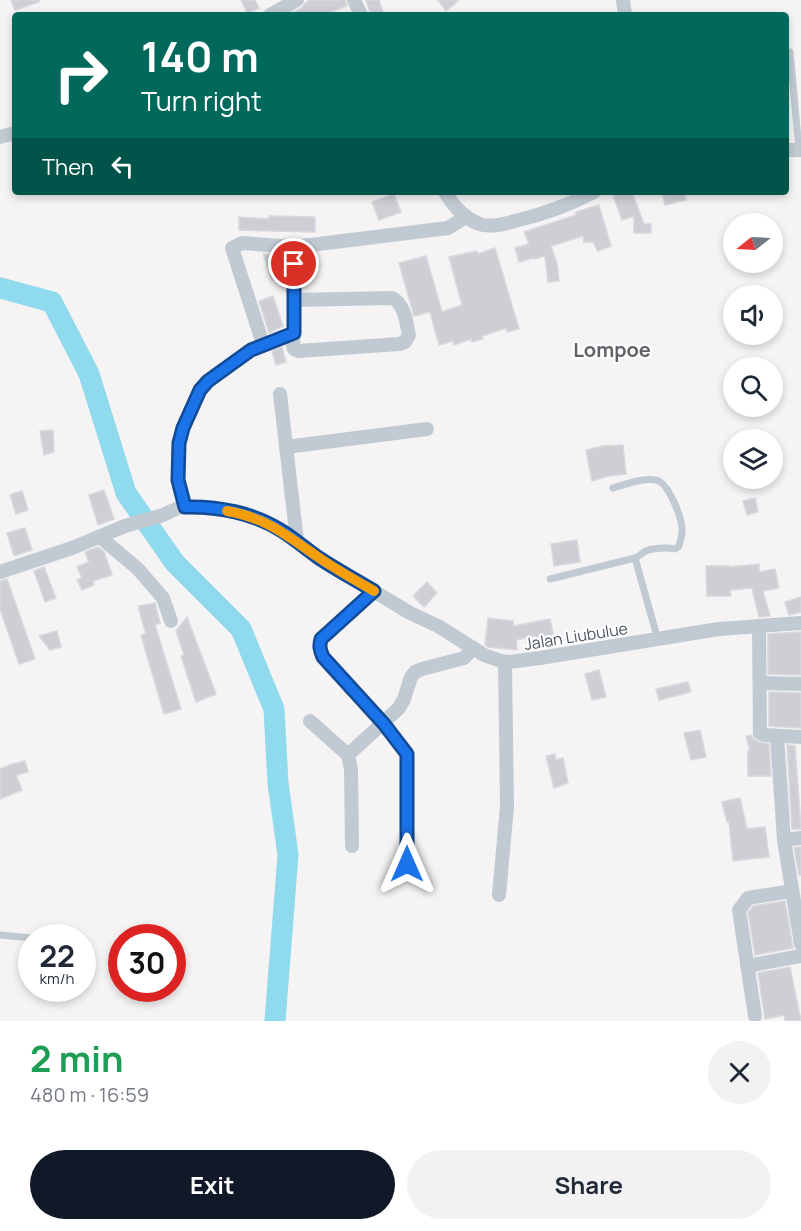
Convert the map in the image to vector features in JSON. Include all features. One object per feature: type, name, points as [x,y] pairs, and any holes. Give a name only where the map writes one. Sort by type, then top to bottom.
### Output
[{"type":"street","points":[[275,12],[297,0]]},
{"type":"street","points":[[447,195],[464,215],[490,226],[540,215],[588,195]]},
{"type":"street","points":[[263,344],[232,248],[242,243],[294,247],[448,228],[461,220],[464,215]]},
{"type":"street","points":[[294,247],[293,345],[294,349],[298,351],[399,344],[405,342],[409,336],[402,307],[392,298],[294,300]]},
{"type":"street","points":[[0,572],[72,548],[125,526],[185,507],[178,480],[179,443],[190,410],[200,390],[208,381],[251,350],[294,333]]},
{"type":"street","points":[[280,394],[297,541]]},
{"type":"street","points":[[286,447],[427,429]]},
{"type":"street","name":"Jalan Liubulue","points":[[185,507],[242,513],[271,525],[319,558],[410,613],[438,626],[494,659],[505,662],[719,629],[801,623]]},
{"type":"street","points":[[100,537],[138,569],[162,598],[171,621]]},
{"type":"street","points":[[374,591],[326,634],[319,645],[323,657],[384,724],[407,754],[407,864]]},
{"type":"street","points":[[759,626],[760,733],[801,737]]},
{"type":"street","points":[[348,755],[399,708],[405,699],[411,677],[415,672],[464,658],[473,648]]},
{"type":"street","points":[[499,895],[507,806],[505,662]]},
{"type":"street","points":[[760,683],[801,684]]},
{"type":"street","points":[[310,721],[348,755],[351,770],[352,846]]},
{"type":"street","points":[[777,736],[784,840],[801,944]]},
{"type":"street","points":[[784,840],[801,838]]},
{"type":"street","points":[[755,1016],[740,908],[748,898],[792,891]]},
{"type":"street","points":[[747,966],[801,956]]},
{"type":"lane","points":[[790,52],[795,150]]},
{"type":"lane","points":[[550,579],[635,558],[652,549],[675,549],[679,546],[682,531],[673,499],[658,481],[642,480],[612,488]]},
{"type":"lane","points":[[635,558],[658,640]]},
{"type":"lane","points":[[0,935],[18,937]]},
{"type":"building","points":[[11,0],[39,0],[39,2],[15,10]]},
{"type":"building","points":[[241,0],[255,0],[259,8],[247,12]]},
{"type":"building","points":[[308,0],[345,0],[347,6],[330,12],[295,12]]},
{"type":"building","points":[[366,0],[379,0],[383,12],[370,12]]},
{"type":"building","points":[[438,0],[459,0],[446,11]]},
{"type":"building","points":[[394,195],[401,212],[379,220],[372,202]]},
{"type":"building","points":[[614,195],[633,195],[644,224],[651,224],[651,233],[634,233],[634,216],[622,220]]},
{"type":"building","points":[[663,195],[685,195],[686,200],[665,205]]},
{"type":"building","points":[[599,205],[611,246],[598,251],[593,242],[584,242],[583,236],[551,246],[557,263],[559,281],[548,282],[545,256],[519,262],[515,248],[529,244],[524,232]]},
{"type":"building","points":[[269,216],[315,217],[315,232],[239,230],[239,217],[269,219]]},
{"type":"building","points":[[495,248],[519,329],[507,332],[506,328],[472,342],[471,339],[454,345],[453,341],[439,345],[430,312],[414,316],[399,263],[426,256],[442,312],[462,305],[449,257],[477,251],[478,254]]},
{"type":"building","points":[[263,254],[278,255],[285,276],[272,280]]},
{"type":"building","points":[[273,296],[283,326],[269,333],[259,301]]},
{"type":"building","points":[[282,347],[286,362],[276,365],[272,351]]},
{"type":"building","points":[[53,430],[54,452],[44,455],[40,431]]},
{"type":"building","points":[[623,445],[626,474],[592,481],[586,450]]},
{"type":"building","points":[[104,490],[114,519],[98,525],[89,495]]},
{"type":"building","points":[[22,491],[28,510],[16,514],[10,495]]},
{"type":"building","points":[[755,498],[758,512],[747,515],[743,501]]},
{"type":"building","points":[[25,528],[32,550],[14,556],[7,533]]},
{"type":"building","points":[[577,540],[580,562],[554,566],[551,544]]},
{"type":"building","points":[[98,547],[104,552],[112,575],[93,581],[94,585],[82,590],[77,580],[82,578],[77,567],[89,562],[85,552]]},
{"type":"building","points":[[759,564],[759,572],[775,569],[779,588],[763,591],[770,616],[759,617],[752,588],[730,590],[731,596],[707,596],[706,566],[730,567]]},
{"type":"building","points":[[44,567],[56,598],[45,602],[34,571]]},
{"type":"building","points":[[7,579],[35,659],[19,664],[0,609],[0,581]]},
{"type":"building","points":[[427,582],[437,593],[424,607],[413,596]]},
{"type":"building","points":[[801,597],[801,612],[789,615],[785,602]]},
{"type":"building","points":[[155,603],[160,623],[155,625],[181,709],[164,714],[141,635],[146,634],[138,606]]},
{"type":"building","points":[[187,617],[216,694],[196,702],[181,656],[184,655],[176,631]]},
{"type":"building","points":[[488,618],[513,621],[514,626],[550,619],[556,646],[537,649],[535,636],[516,640],[517,650],[488,647],[485,645]]},
{"type":"building","points":[[57,631],[61,647],[50,650],[39,636]]},
{"type":"building","points":[[801,632],[801,675],[768,674],[768,634]]},
{"type":"building","points":[[599,670],[606,697],[592,700],[585,674]]},
{"type":"building","points":[[688,682],[691,692],[659,700],[656,689]]},
{"type":"building","points":[[769,692],[801,693],[801,728],[769,726]]},
{"type":"building","points":[[700,730],[706,757],[691,760],[684,733]]},
{"type":"building","points":[[752,735],[753,739],[769,744],[771,776],[748,776],[748,751],[750,751],[746,736]]},
{"type":"building","points":[[787,745],[795,746],[801,829],[792,829]]},
{"type":"building","points":[[555,754],[556,760],[563,758],[568,783],[554,788],[546,756]]},
{"type":"building","points":[[25,761],[28,772],[16,775],[22,790],[0,799],[0,769]]},
{"type":"building","points":[[740,798],[747,829],[765,827],[769,857],[733,861],[729,822],[727,822],[722,802]]},
{"type":"building","points":[[801,847],[801,875],[799,875],[794,848]]},
{"type":"building","points":[[785,901],[793,948],[755,955],[748,912],[753,906]]},
{"type":"building","points":[[790,967],[801,1021],[785,1021],[784,1015],[765,1019],[758,973]]},
{"type":"waterway","points":[[0,288],[52,302],[89,374],[126,493],[175,563],[241,629],[274,709],[278,783],[288,855],[275,1021]]},
{"type":"slow traffic","points":[[227,511],[242,513],[280,530],[319,558],[374,591]]},
{"type":"district","name":"Lompoe","points":[[612,350]]},
{"type":"route","points":[[294,264],[294,333],[251,350],[208,381],[200,390],[190,410],[179,443],[178,480],[185,507],[242,513],[271,525],[319,558],[374,591],[321,639],[319,645],[323,657],[384,724],[407,754],[407,864]]}]
